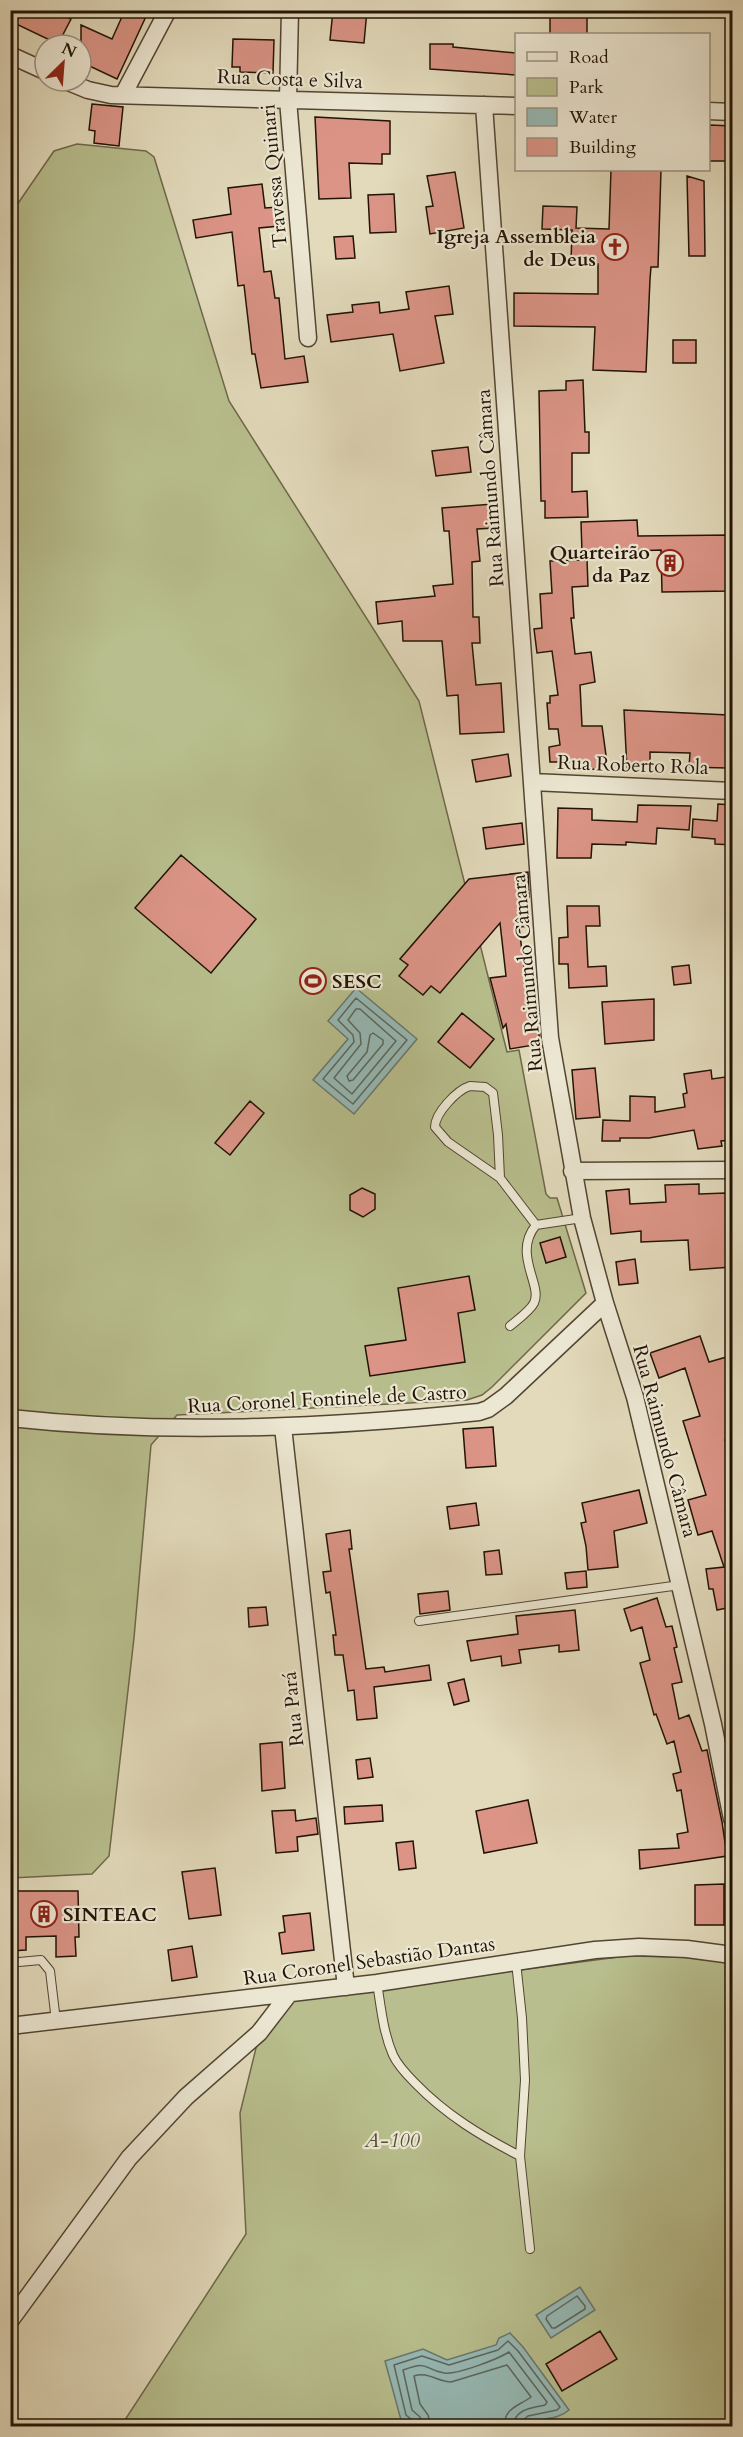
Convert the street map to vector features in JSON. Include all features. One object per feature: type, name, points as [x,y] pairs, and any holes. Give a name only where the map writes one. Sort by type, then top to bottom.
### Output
[{"type":"street","points":[[123,95],[168,10]]},
{"type":"street","name":"Travessa Quinari","points":[[290,10],[288,100],[308,338]]},
{"type":"street","points":[[10,55],[33,66]]},
{"type":"street","name":"Rua Costa e Silva","points":[[93,91],[101,94],[123,95],[515,106]]},
{"type":"street","name":"Rua Raimundo Câmara","points":[[484,105],[550,1038],[582,1218],[604,1303],[635,1397],[732,1819]]},
{"type":"street","points":[[710,111],[732,112]]},
{"type":"street","name":"Rua Roberto Rola","points":[[532,782],[732,790]]},
{"type":"street","points":[[572,1171],[732,1170]]},
{"type":"street","name":"Rua Coronel Fontinele de Castro","points":[[10,1418],[216,1429],[283,1427],[450,1415],[488,1409],[506,1396],[604,1303]]},
{"type":"street","name":"Rua Pará","points":[[283,1427],[346,1987]]},
{"type":"street","name":"Rua Coronel Sebastião Dantas","points":[[10,2026],[377,1983],[596,1950],[639,1947],[687,1949],[732,1955]]},
{"type":"street","points":[[10,2321],[129,2158],[186,2097],[259,2032],[289,1994]]},
{"type":"lane","points":[[501,1178],[493,1093],[485,1087],[465,1088],[439,1114],[435,1127],[448,1142],[501,1178],[536,1225]]},
{"type":"lane","points":[[510,1326],[534,1304],[536,1294],[530,1277],[526,1250],[529,1235],[536,1225],[582,1218]]},
{"type":"lane","points":[[419,1621],[680,1585]]},
{"type":"lane","points":[[19,1962],[41,1960],[50,1971],[56,2021]]},
{"type":"lane","points":[[516,1962],[525,2080],[520,2156],[530,2249]]},
{"type":"lane","points":[[377,1983],[386,2037],[402,2070],[453,2118],[481,2136],[520,2156]]},
{"type":"green space","points":[[77,144],[146,151],[154,157],[229,401],[419,701],[507,1052],[519,1050],[546,1194],[550,1198],[557,1198],[586,1293],[492,1387],[482,1395],[467,1400],[177,1415],[151,1445],[134,1638],[109,1856],[92,1874],[11,1878],[10,215],[54,151]]},
{"type":"green space","name":"A-100","points":[[626,1956],[683,1957],[732,1963],[732,2426],[121,2426],[246,2234],[240,2113],[257,2044],[292,2000]]},
{"type":"water","points":[[356,988],[417,1039],[354,1114],[313,1080],[348,1039],[328,1021]]},
{"type":"water","points":[[580,2287],[595,2310],[551,2338],[536,2315]]},
{"type":"water","points":[[510,2333],[523,2347],[569,2410],[559,2416],[534,2421],[523,2426],[412,2426],[401,2420],[385,2361],[423,2349],[447,2360],[496,2345],[499,2338]]},
{"type":"building","points":[[10,10],[53,10],[71,19],[64,33],[35,33],[10,21]]},
{"type":"building","points":[[125,10],[149,10],[117,79],[93,68],[93,33],[81,33],[81,25],[112,39]]},
{"type":"building","points":[[333,10],[367,10],[364,43],[330,40]]},
{"type":"building","points":[[550,10],[587,10],[587,33],[550,33]]},
{"type":"building","points":[[233,39],[274,40],[273,73],[240,72],[240,67],[232,67]]},
{"type":"building","points":[[430,44],[453,44],[453,47],[515,53],[515,75],[430,69]]},
{"type":"building","points":[[92,104],[123,107],[119,146],[94,143],[95,131],[89,130]]},
{"type":"building","points":[[315,117],[390,121],[390,154],[382,154],[382,164],[349,163],[351,198],[319,199]]},
{"type":"building","points":[[710,125],[732,126],[732,161],[710,161]]},
{"type":"building","name":"Igreja Assembleia de Deus","points":[[611,171],[661,171],[658,267],[651,267],[646,372],[593,370],[595,327],[514,326],[514,293],[598,294],[598,264],[571,263],[572,230],[542,229],[543,206],[577,207],[576,228],[609,229]]},
{"type":"building","points":[[455,172],[464,228],[430,234],[426,207],[433,206],[427,176]]},
{"type":"building","points":[[687,176],[704,181],[705,256],[689,256]]},
{"type":"building","points":[[262,184],[265,208],[278,207],[280,226],[259,228],[264,272],[271,271],[275,298],[279,298],[285,359],[304,356],[308,382],[261,388],[255,354],[252,354],[244,285],[238,286],[232,232],[196,238],[193,220],[231,214],[228,188]]},
{"type":"building","points":[[394,194],[396,232],[370,233],[368,195]]},
{"type":"building","points":[[353,236],[355,258],[336,259],[334,237]]},
{"type":"building","points":[[449,286],[453,314],[435,316],[444,363],[400,371],[393,334],[331,342],[327,315],[353,312],[352,305],[379,302],[380,313],[409,309],[406,292]]},
{"type":"building","points":[[673,340],[696,340],[696,363],[673,363]]},
{"type":"building","points":[[583,380],[585,432],[589,432],[589,453],[572,453],[572,492],[587,491],[588,517],[545,518],[545,501],[541,501],[539,391],[566,390],[566,381]]},
{"type":"building","points":[[468,447],[471,472],[436,476],[432,451]]},
{"type":"building","points":[[493,504],[495,528],[477,529],[480,561],[472,562],[473,617],[479,617],[480,643],[472,643],[476,685],[501,683],[504,732],[460,734],[458,695],[447,696],[442,641],[403,641],[402,621],[378,624],[376,602],[435,596],[433,586],[453,584],[449,531],[444,531],[442,508]]},
{"type":"building","points":[[637,520],[638,536],[732,535],[732,591],[662,592],[661,550],[582,553],[581,522]]},
{"type":"building","points":[[587,560],[588,586],[572,587],[574,618],[571,618],[575,654],[591,652],[595,682],[580,685],[582,726],[602,726],[608,770],[589,769],[589,762],[550,762],[549,747],[560,745],[558,729],[549,729],[547,703],[550,703],[550,696],[558,695],[552,651],[537,653],[534,629],[542,628],[540,594],[552,593],[550,561]]},
{"type":"building","points":[[624,710],[728,715],[726,768],[689,767],[690,753],[650,752],[650,765],[642,765],[642,770],[627,770]]},
{"type":"building","points":[[508,754],[511,776],[476,782],[472,760]]},
{"type":"building","points":[[718,804],[732,805],[732,845],[715,844],[715,839],[692,837],[693,819],[717,821]]},
{"type":"building","points":[[638,805],[691,806],[689,830],[657,828],[656,844],[626,842],[626,845],[592,844],[591,858],[557,858],[558,808],[592,809],[592,820],[637,822]]},
{"type":"building","points":[[522,823],[524,844],[486,849],[483,828]]},
{"type":"building","points":[[181,855],[256,919],[211,973],[135,908]]},
{"type":"building","points":[[528,872],[529,897],[525,897],[529,926],[519,927],[526,983],[533,982],[540,1044],[510,1049],[506,1024],[503,1028],[490,978],[506,976],[500,923],[440,993],[431,986],[423,995],[399,976],[408,965],[400,959],[469,879]]},
{"type":"building","points":[[567,906],[599,906],[600,926],[586,926],[588,967],[606,966],[607,986],[569,988],[568,964],[559,964],[559,938],[568,937]]},
{"type":"building","points":[[689,965],[691,983],[674,985],[672,967]]},
{"type":"building","points":[[654,999],[654,1040],[605,1044],[602,1002]]},
{"type":"building","points":[[462,1013],[494,1039],[470,1068],[438,1042]]},
{"type":"building","points":[[595,1068],[600,1117],[576,1119],[572,1070]]},
{"type":"building","points":[[711,1070],[712,1079],[732,1076],[732,1140],[721,1141],[722,1146],[698,1149],[694,1130],[649,1138],[620,1138],[620,1141],[602,1141],[603,1120],[630,1121],[630,1096],[655,1097],[655,1112],[685,1107],[683,1094],[687,1093],[684,1074]]},
{"type":"building","points":[[250,1101],[264,1113],[230,1155],[215,1143]]},
{"type":"building","points":[[699,1184],[699,1194],[726,1193],[727,1254],[732,1254],[732,1267],[690,1270],[688,1240],[641,1242],[641,1231],[611,1234],[606,1191],[629,1189],[630,1204],[666,1202],[665,1185]]},
{"type":"building","points":[[362,1188],[375,1194],[375,1209],[363,1217],[350,1210],[350,1195]]},
{"type":"building","points":[[560,1237],[566,1257],[546,1263],[540,1243]]},
{"type":"building","points":[[635,1259],[638,1283],[619,1285],[616,1262]]},
{"type":"building","points":[[469,1276],[475,1310],[458,1313],[465,1362],[370,1376],[365,1346],[406,1340],[398,1288]]},
{"type":"building","points":[[700,1336],[709,1362],[730,1356],[732,1363],[732,1400],[727,1402],[732,1420],[732,1437],[725,1440],[732,1464],[732,1607],[717,1610],[713,1589],[709,1589],[706,1569],[724,1567],[712,1531],[698,1535],[688,1500],[706,1495],[683,1421],[700,1416],[685,1368],[659,1378],[650,1353]]},
{"type":"building","points":[[493,1427],[496,1466],[466,1468],[463,1429]]},
{"type":"building","points":[[639,1490],[647,1523],[614,1531],[618,1567],[588,1570],[581,1523],[586,1522],[582,1503]]},
{"type":"building","points":[[476,1503],[479,1525],[450,1529],[447,1507]]},
{"type":"building","points":[[350,1530],[352,1549],[349,1549],[366,1669],[384,1667],[385,1672],[429,1665],[431,1680],[374,1687],[377,1718],[357,1720],[354,1690],[348,1691],[343,1655],[335,1655],[333,1635],[336,1635],[330,1592],[326,1593],[323,1572],[331,1571],[326,1534]]},
{"type":"building","points":[[499,1550],[502,1574],[486,1575],[484,1552]]},
{"type":"building","points":[[586,1571],[587,1587],[567,1589],[565,1573]]},
{"type":"building","points":[[448,1591],[450,1610],[420,1614],[418,1594]]},
{"type":"building","points":[[657,1598],[666,1627],[672,1626],[677,1647],[674,1648],[682,1682],[672,1684],[679,1719],[689,1715],[702,1751],[707,1750],[727,1856],[640,1869],[639,1850],[679,1848],[677,1834],[688,1832],[681,1790],[677,1791],[673,1774],[681,1772],[674,1741],[667,1744],[656,1714],[654,1715],[640,1663],[650,1660],[642,1627],[631,1631],[624,1609]]},
{"type":"building","points":[[266,1607],[268,1625],[249,1627],[248,1608]]},
{"type":"building","points":[[575,1610],[579,1650],[559,1652],[559,1645],[519,1650],[521,1663],[502,1666],[501,1656],[471,1661],[467,1641],[518,1634],[516,1616]]},
{"type":"building","points":[[464,1679],[469,1701],[454,1705],[448,1683]]},
{"type":"building","points":[[282,1742],[285,1788],[262,1791],[260,1744]]},
{"type":"building","points":[[370,1758],[373,1777],[358,1779],[356,1760]]},
{"type":"building","points":[[528,1800],[537,1843],[484,1853],[476,1811]]},
{"type":"building","points":[[382,1805],[383,1821],[345,1824],[344,1807]]},
{"type":"building","points":[[295,1810],[296,1821],[316,1818],[318,1834],[297,1837],[298,1851],[276,1853],[272,1811]]},
{"type":"building","points":[[413,1841],[416,1868],[399,1870],[396,1843]]},
{"type":"building","points":[[215,1868],[221,1915],[189,1919],[182,1872]]},
{"type":"building","points":[[724,1884],[724,1925],[695,1925],[695,1885]]},
{"type":"building","name":"SINTEAC","points":[[10,1891],[78,1891],[79,1937],[75,1937],[76,1956],[56,1957],[56,1936],[26,1937],[26,1950],[10,1951]]},
{"type":"building","points":[[310,1913],[314,1950],[282,1954],[279,1933],[285,1932],[283,1916]]},
{"type":"building","points":[[192,1946],[197,1977],[172,1981],[168,1950]]},
{"type":"building","points":[[600,2331],[617,2359],[562,2391],[546,2364]]},
{"type":"place","name":"Igreja Assembleia de Deus","points":[[615,247]]},
{"type":"place","name":"Quarteirão da Paz","points":[[670,563]]},
{"type":"place","name":"SESC","points":[[313,981]]},
{"type":"place","name":"SINTEAC","points":[[44,1914]]}]
